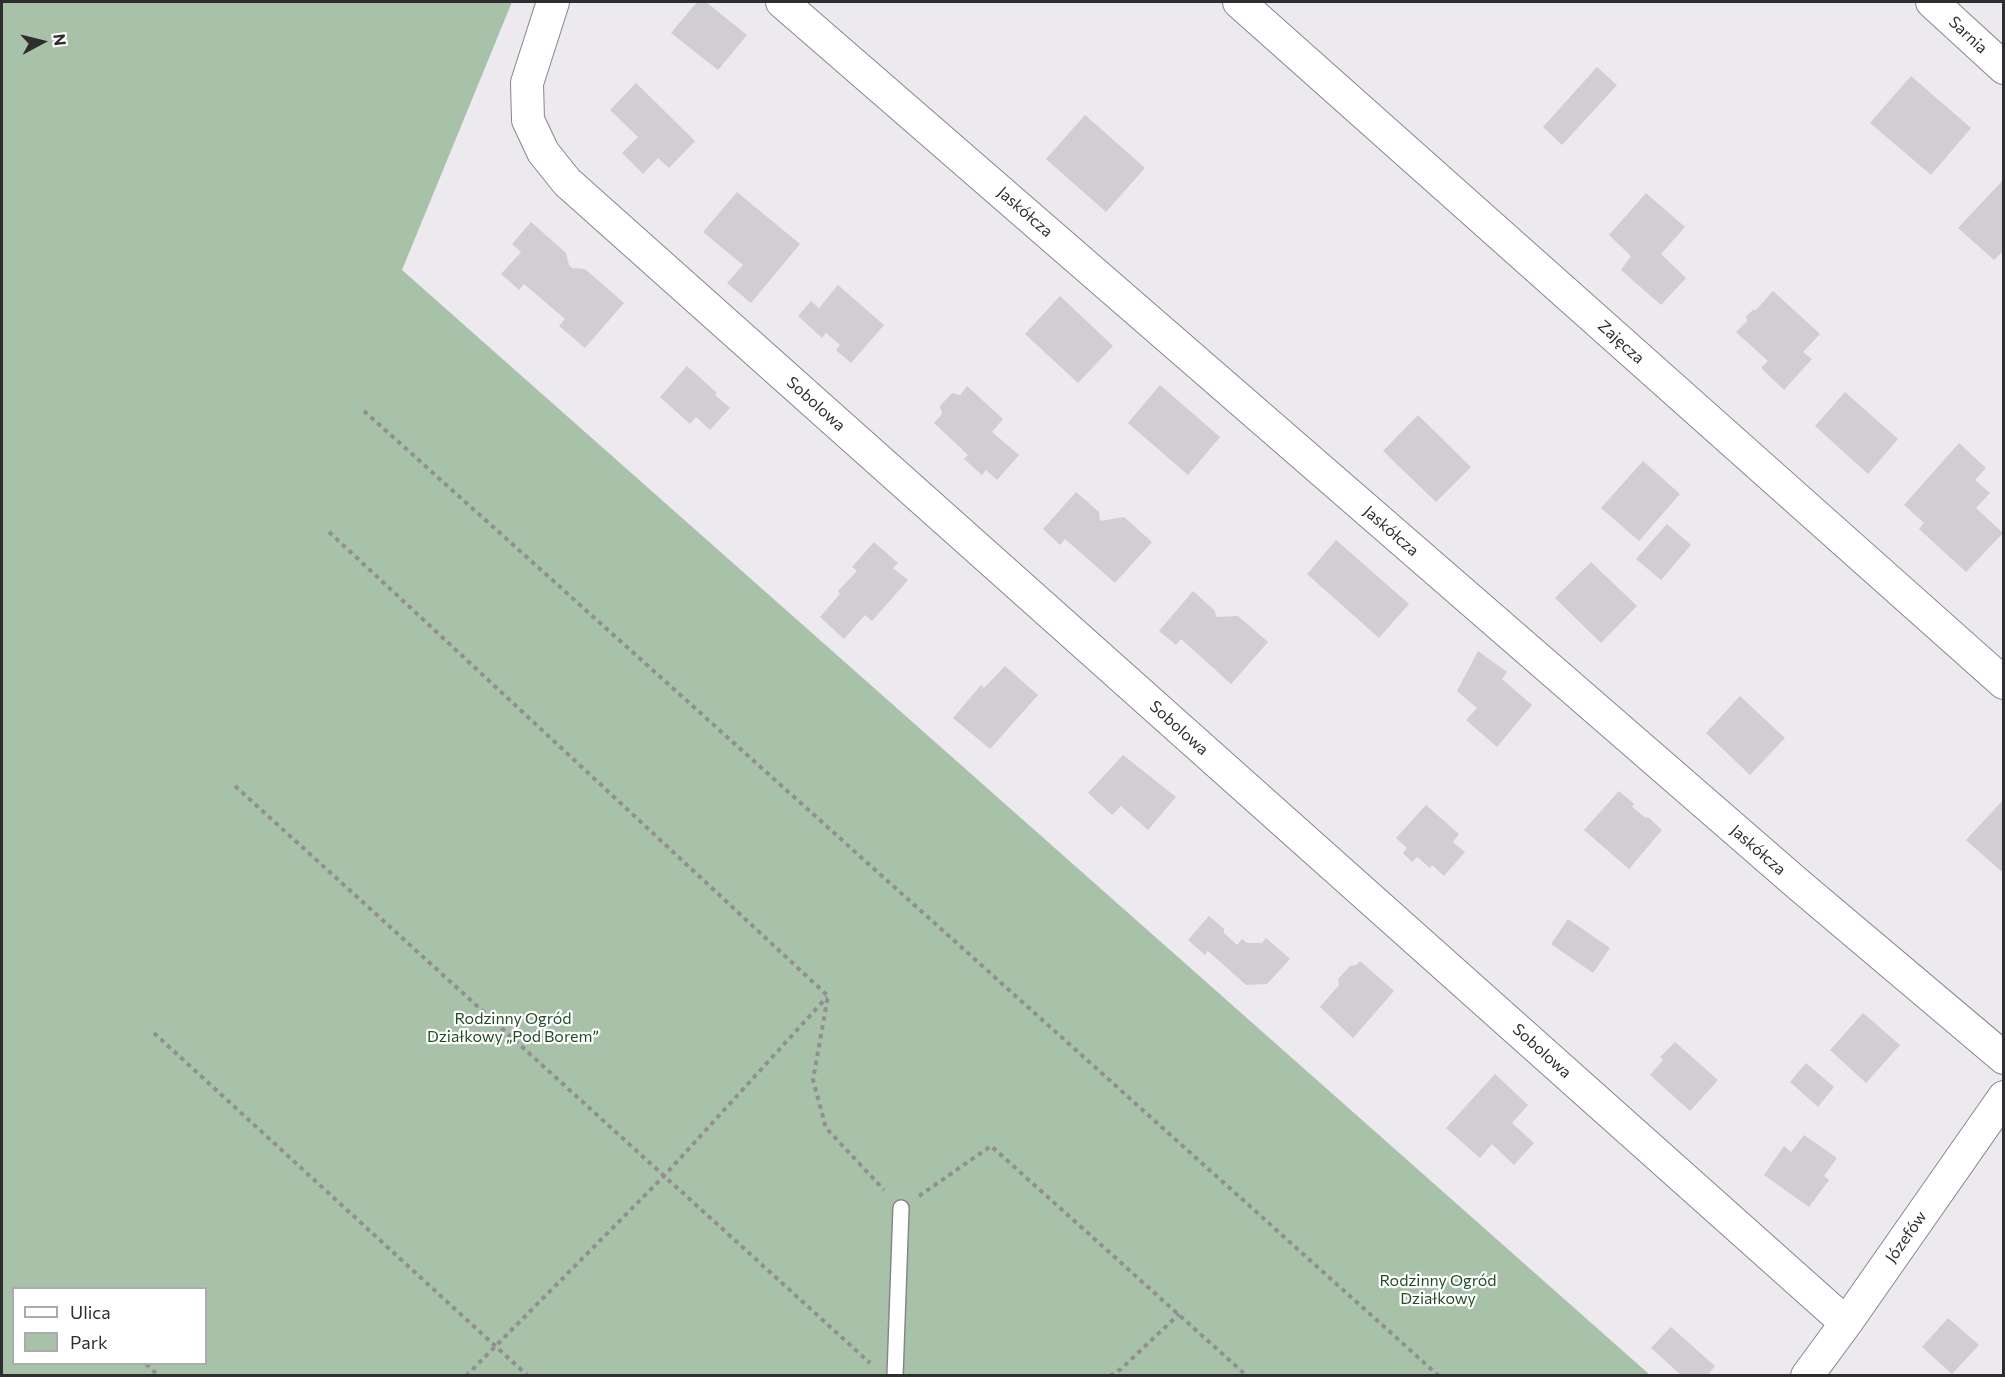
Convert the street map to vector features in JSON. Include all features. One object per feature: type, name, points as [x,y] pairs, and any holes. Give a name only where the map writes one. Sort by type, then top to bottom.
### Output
[{"type":"street","name":"Sobolowa","points":[[553,2],[527,83],[528,120],[543,152],[567,182],[1846,1323]]},
{"type":"street","name":"Jaskółcza","points":[[782,2],[1799,885],[2004,1058]]},
{"type":"street","name":"Zajęcza","points":[[1239,2],[2004,682]]},
{"type":"street","name":"Sarnia","points":[[1932,2],[2004,68]]},
{"type":"street","name":"Józefów","points":[[1807,1376],[2004,1097]]},
{"type":"lane","points":[[895,1376],[901,1208]]},
{"type":"path","points":[[364,411],[1439,1376]]},
{"type":"path","points":[[329,532],[828,996]]},
{"type":"path","points":[[235,786],[875,1368]]},
{"type":"path","points":[[466,1376],[664,1176],[828,996]]},
{"type":"path","points":[[828,996],[813,1080],[826,1128],[901,1208],[991,1146],[1247,1376]]},
{"type":"path","points":[[154,1033],[528,1376]]},
{"type":"path","points":[[1110,1376],[1121,1369],[1179,1314]]},
{"type":"path","points":[[147,1365],[159,1376]]},
{"type":"green space","points":[[2,2],[512,2],[402,270],[1650,1375],[2,1376]]},
{"type":"building","points":[[697,2],[706,2],[747,35],[718,70],[671,33]]},
{"type":"building","points":[[1597,67],[1617,85],[1562,145],[1543,127]]},
{"type":"building","points":[[1911,76],[1971,128],[1931,175],[1870,123]]},
{"type":"building","points":[[636,83],[695,141],[669,168],[658,158],[643,174],[622,153],[638,137],[610,110]]},
{"type":"building","points":[[1085,115],[1145,168],[1106,212],[1046,159]]},
{"type":"building","points":[[2004,179],[2004,250],[1994,260],[1958,228]]},
{"type":"building","points":[[737,192],[800,244],[751,303],[727,283],[743,265],[703,232]]},
{"type":"building","points":[[1646,193],[1685,227],[1661,254],[1686,278],[1661,305],[1621,270],[1631,256],[1609,235]]},
{"type":"building","points":[[531,222],[566,253],[572,268],[585,269],[624,303],[585,348],[559,326],[565,319],[524,284],[519,290],[501,274],[521,252],[512,244]]},
{"type":"building","points":[[838,285],[884,325],[851,363],[836,350],[840,345],[826,333],[822,338],[798,316],[811,301],[819,308]]},
{"type":"building","points":[[1773,291],[1820,334],[1803,352],[1812,359],[1784,390],[1761,368],[1768,361],[1736,332],[1747,321],[1746,316],[1756,310]]},
{"type":"building","points":[[1060,296],[1113,346],[1078,383],[1025,334]]},
{"type":"building","points":[[687,366],[730,408],[710,430],[696,417],[690,424],[660,397]]},
{"type":"building","points":[[1160,385],[1220,437],[1188,475],[1128,423]]},
{"type":"building","points":[[967,386],[1003,419],[992,432],[1019,455],[997,480],[986,470],[982,475],[964,459],[968,455],[934,423],[942,414],[940,406],[952,393],[960,395]]},
{"type":"building","points":[[1845,392],[1898,439],[1868,474],[1815,426]]},
{"type":"building","points":[[1418,415],[1471,467],[1436,502],[1383,451]]},
{"type":"building","points":[[1959,443],[1986,468],[1975,480],[1990,493],[1976,508],[2003,533],[1966,572],[1919,529],[1924,523],[1904,505]]},
{"type":"building","points":[[1643,461],[1680,494],[1639,541],[1601,508]]},
{"type":"building","points":[[1076,492],[1099,512],[1100,521],[1124,517],[1152,542],[1115,583],[1065,539],[1060,545],[1043,529]]},
{"type":"building","points":[[1667,524],[1691,545],[1661,580],[1636,559]]},
{"type":"building","points":[[1336,540],[1409,604],[1379,638],[1307,574]]},
{"type":"building","points":[[874,542],[898,563],[893,568],[908,580],[872,621],[865,615],[844,639],[820,617],[840,594],[838,591],[857,571],[852,567]]},
{"type":"building","points":[[1591,562],[1637,606],[1601,643],[1555,598]]},
{"type":"building","points":[[1193,591],[1215,611],[1216,617],[1238,616],[1268,642],[1231,684],[1181,639],[1176,645],[1159,631]]},
{"type":"building","points":[[1478,651],[1507,672],[1502,679],[1532,705],[1497,747],[1466,720],[1477,708],[1457,691]]},
{"type":"building","points":[[1005,666],[1038,695],[990,749],[953,718],[981,685],[984,688]]},
{"type":"building","points":[[1740,696],[1785,738],[1750,775],[1706,733]]},
{"type":"building","points":[[1123,755],[1176,797],[1148,830],[1121,806],[1112,815],[1088,793]]},
{"type":"building","points":[[1619,791],[1634,804],[1632,807],[1662,830],[1629,869],[1584,830]]},
{"type":"building","points":[[2004,799],[2004,868],[2001,871],[1966,840]]},
{"type":"building","points":[[1426,805],[1459,834],[1453,842],[1465,852],[1444,876],[1432,865],[1430,868],[1417,857],[1412,862],[1403,853],[1407,848],[1396,838]]},
{"type":"building","points":[[1209,916],[1237,945],[1242,939],[1247,943],[1262,943],[1266,938],[1290,959],[1267,984],[1246,985],[1208,951],[1205,955],[1188,940]]},
{"type":"building","points":[[1568,919],[1610,948],[1593,973],[1551,944]]},
{"type":"building","points":[[1360,961],[1394,991],[1353,1038],[1320,1007],[1339,985],[1338,979],[1350,966]]},
{"type":"building","points":[[1863,1013],[1900,1045],[1866,1083],[1830,1050]]},
{"type":"building","points":[[1675,1042],[1718,1080],[1690,1111],[1650,1075],[1663,1060],[1660,1057]]},
{"type":"building","points":[[1806,1063],[1834,1087],[1818,1107],[1790,1082]]},
{"type":"building","points":[[1495,1074],[1528,1105],[1512,1123],[1534,1143],[1514,1165],[1492,1144],[1480,1158],[1446,1128]]},
{"type":"building","points":[[1804,1135],[1837,1158],[1824,1176],[1829,1180],[1809,1207],[1764,1175],[1784,1146],[1791,1152]]},
{"type":"building","points":[[1948,1318],[1979,1345],[1952,1374],[1922,1347]]},
{"type":"building","points":[[1671,1327],[1715,1366],[1707,1376],[1682,1376],[1651,1348]]},
{"type":"park label","name":"Rodzinny Ogród Działkowy „Pod Borem”","points":[[513,1028]]},
{"type":"park label","name":"Rodzinny Ogród Działkowy","points":[[1438,1290]]}]
